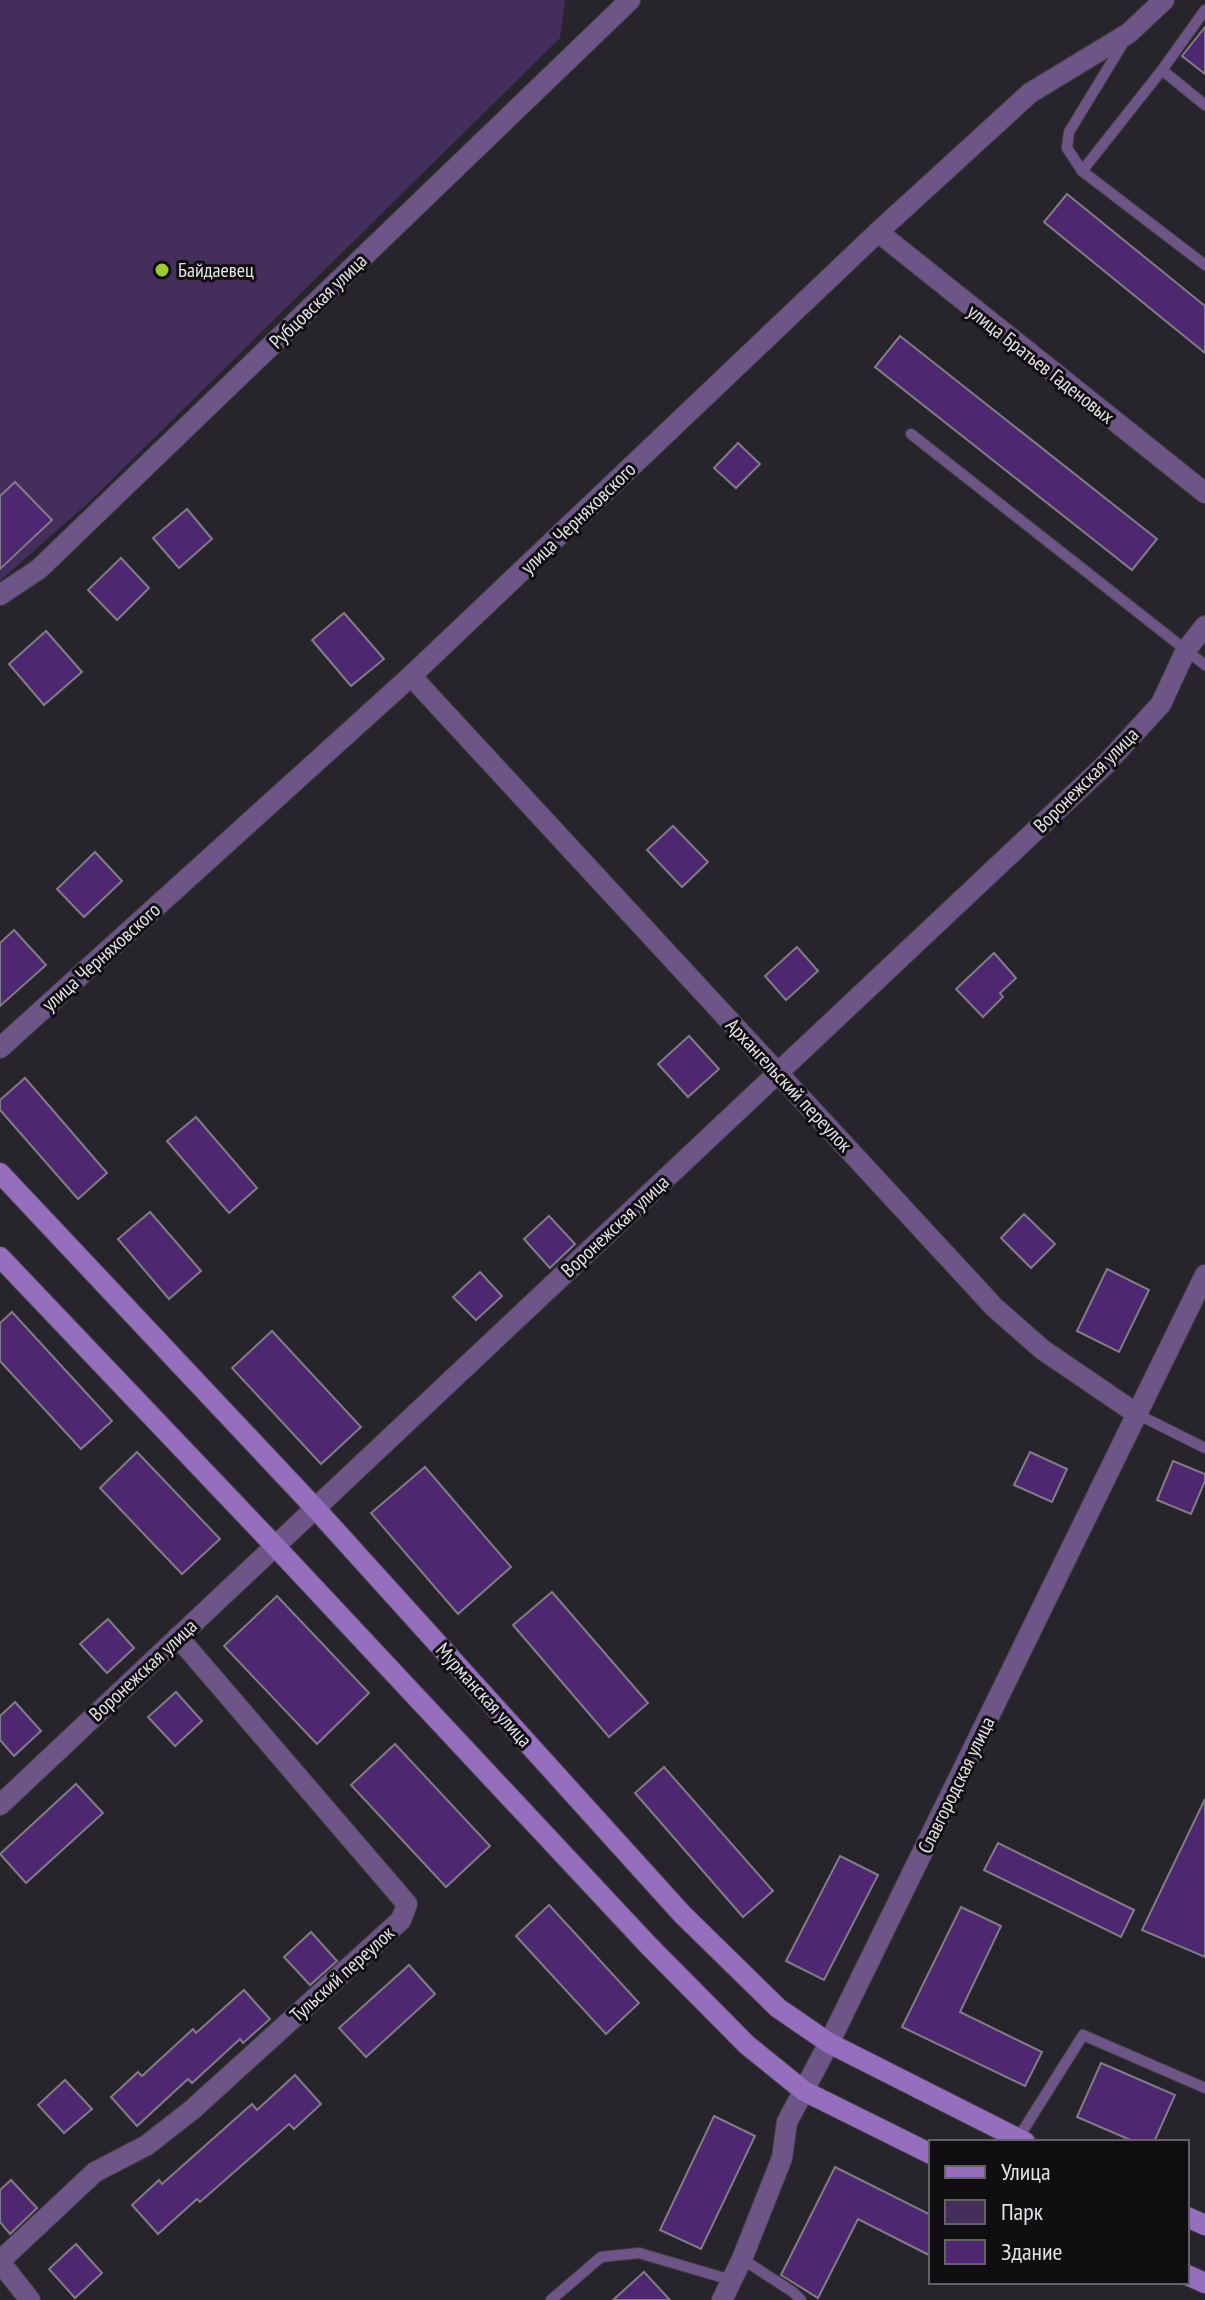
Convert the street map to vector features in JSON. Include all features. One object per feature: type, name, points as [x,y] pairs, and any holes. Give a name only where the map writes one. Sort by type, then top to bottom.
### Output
[{"type":"main road","name":"Мурманская улица","points":[[0,1173],[315,1508],[682,1914],[778,2008],[829,2043],[1018,2140]]},
{"type":"main road","points":[[0,1257],[649,1946],[747,2045],[804,2091],[929,2153]]},
{"type":"street","name":"Рубцовская улица","points":[[0,595],[39,569],[630,0]]},
{"type":"street","name":"улица Черняховского","points":[[0,1048],[411,676],[878,232],[1030,93],[1129,33],[1164,0]]},
{"type":"street","name":"улица Братьев Гаденовых","points":[[878,232],[1205,493]]},
{"type":"street","name":"Воронежская улица","points":[[0,1805],[1105,765],[1161,704],[1186,650],[1205,626]]},
{"type":"street","name":"Архангельский переулок","points":[[411,676],[995,1308],[1043,1350],[1137,1414]]},
{"type":"street","name":"Славгородская улица","points":[[722,2300],[742,2259],[782,2158],[787,2122],[829,2043],[1205,1275]]},
{"type":"street","name":"Тульский переулок","points":[[0,2262],[95,2172],[147,2145],[193,2109],[401,1920],[407,1904],[178,1637]]},
{"type":"street","points":[[0,2262],[30,2300]]},
{"type":"lane","points":[[1082,171],[1205,10]]},
{"type":"lane","points":[[1129,33],[1069,132],[1067,148],[1082,171],[1205,265]]},
{"type":"lane","points":[[1162,70],[1205,105]]},
{"type":"lane","points":[[911,434],[1205,665]]},
{"type":"lane","name":"Архангельский переулок","points":[[1137,1414],[1205,1448]]},
{"type":"lane","points":[[1021,2140],[1083,2035],[1205,2088]]},
{"type":"lane","points":[[551,2300],[601,2257],[639,2253],[731,2280]]},
{"type":"lane","points":[[742,2259],[801,2300]]},
{"type":"green space","name":"Байдаевец","points":[[0,0],[565,0],[560,38],[89,502],[0,581]]},
{"type":"building","points":[[1205,27],[1205,74],[1182,56]]},
{"type":"building","points":[[1067,194],[1205,306],[1205,353],[1044,222]]},
{"type":"building","points":[[900,336],[1157,539],[1132,570],[875,367]]},
{"type":"building","points":[[738,443],[760,464],[736,488],[714,468]]},
{"type":"building","points":[[15,482],[52,520],[0,569],[0,496]]},
{"type":"building","points":[[187,509],[212,539],[179,568],[153,538]]},
{"type":"building","points":[[121,558],[149,588],[117,620],[88,590]]},
{"type":"building","points":[[344,613],[384,659],[351,686],[312,640]]},
{"type":"building","points":[[46,631],[82,672],[44,705],[9,664]]},
{"type":"building","points":[[673,826],[708,862],[682,887],[647,850]]},
{"type":"building","points":[[95,852],[122,881],[84,917],[57,889]]},
{"type":"building","points":[[14,930],[46,965],[0,1006],[0,943]]},
{"type":"building","points":[[797,947],[818,971],[786,1000],[765,976]]},
{"type":"building","points":[[994,953],[1016,978],[1000,993],[1003,997],[983,1017],[956,989]]},
{"type":"building","points":[[689,1036],[719,1069],[688,1097],[658,1064]]},
{"type":"building","points":[[25,1078],[107,1173],[78,1199],[0,1110],[0,1100]]},
{"type":"building","points":[[196,1117],[257,1188],[229,1213],[167,1141]]},
{"type":"building","points":[[150,1212],[201,1271],[169,1299],[118,1239]]},
{"type":"building","points":[[1024,1214],[1055,1244],[1031,1268],[1001,1238]]},
{"type":"building","points":[[549,1216],[575,1244],[550,1268],[524,1239]]},
{"type":"building","points":[[1107,1269],[1149,1290],[1119,1352],[1077,1331]]},
{"type":"building","points":[[480,1272],[502,1296],[476,1320],[453,1297]]},
{"type":"building","points":[[12,1312],[112,1421],[81,1449],[0,1361],[0,1323]]},
{"type":"building","points":[[272,1331],[361,1427],[321,1464],[232,1368]]},
{"type":"building","points":[[137,1452],[220,1539],[182,1574],[100,1488]]},
{"type":"building","points":[[1030,1452],[1067,1469],[1052,1502],[1014,1485]]},
{"type":"building","points":[[1173,1461],[1205,1474],[1191,1514],[1157,1500]]},
{"type":"building","points":[[425,1467],[511,1567],[458,1614],[371,1513]]},
{"type":"building","points":[[552,1592],[648,1703],[609,1737],[513,1625]]},
{"type":"building","points":[[277,1596],[369,1693],[317,1744],[224,1646]]},
{"type":"building","points":[[108,1619],[134,1648],[107,1673],[80,1644]]},
{"type":"building","points":[[176,1692],[202,1721],[175,1746],[148,1717]]},
{"type":"building","points":[[15,1702],[41,1731],[14,1756],[0,1740],[0,1716]]},
{"type":"building","points":[[395,1744],[490,1846],[446,1887],[351,1785]]},
{"type":"building","points":[[664,1767],[773,1891],[743,1917],[635,1793]]},
{"type":"building","points":[[76,1784],[103,1813],[26,1883],[0,1854]]},
{"type":"building","points":[[1205,1799],[1205,1957],[1142,1930]]},
{"type":"building","points":[[998,1843],[1134,1910],[1121,1937],[984,1870]]},
{"type":"building","points":[[840,1856],[878,1875],[824,1980],[786,1961]]},
{"type":"building","points":[[549,1905],[639,2003],[606,2034],[516,1936]]},
{"type":"building","points":[[961,1907],[1001,1926],[960,2012],[1042,2052],[1025,2086],[902,2027]]},
{"type":"building","points":[[311,1932],[337,1961],[310,1985],[284,1957]]},
{"type":"building","points":[[409,1965],[435,1994],[366,2057],[339,2028]]},
{"type":"building","points":[[244,1990],[270,2019],[243,2043],[240,2039],[192,2083],[188,2079],[137,2126],[111,2097],[138,2072],[142,2076],[193,2029],[196,2033]]},
{"type":"building","points":[[1101,2063],[1175,2095],[1155,2140],[1130,2140],[1077,2117]]},
{"type":"building","points":[[295,2075],[321,2104],[294,2129],[289,2124],[200,2202],[197,2199],[158,2234],[132,2205],[159,2180],[162,2184],[252,2104],[257,2110]]},
{"type":"building","points":[[65,2080],[92,2109],[64,2133],[38,2105]]},
{"type":"building","points":[[714,2116],[755,2136],[701,2249],[660,2230]]},
{"type":"building","points":[[835,2167],[929,2214],[929,2255],[858,2219],[818,2298],[781,2275]]},
{"type":"building","points":[[11,2180],[37,2208],[10,2234],[0,2222],[0,2190]]},
{"type":"building","points":[[76,2244],[102,2273],[75,2298],[49,2269]]},
{"type":"building","points":[[644,2272],[670,2300],[613,2300]]},
{"type":"place","name":"Байдаевец","points":[[162,270]]}]
